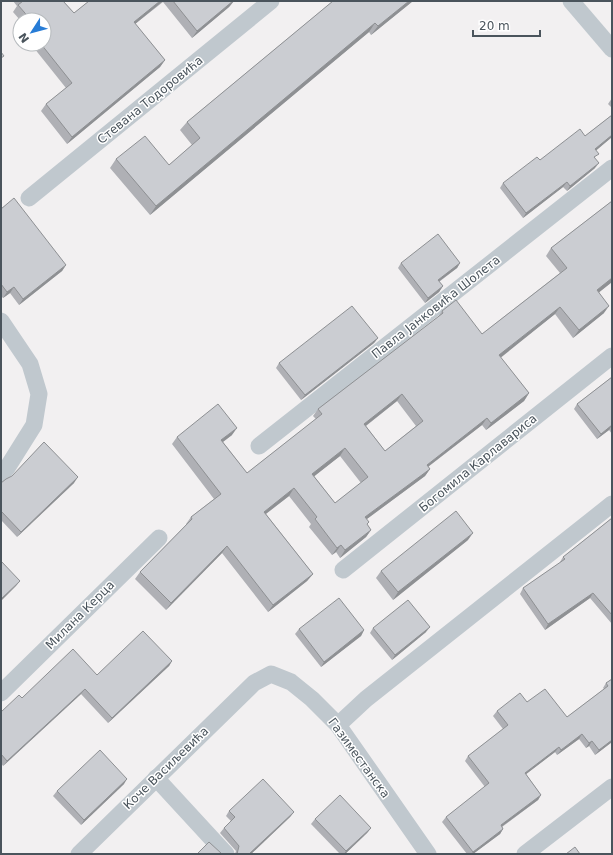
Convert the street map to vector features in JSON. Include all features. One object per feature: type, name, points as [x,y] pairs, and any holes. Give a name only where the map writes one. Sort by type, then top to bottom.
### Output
[{"type":"street","name":"Стевана Тодоровића","points":[[29,198],[271,1]]},
{"type":"street","points":[[571,1],[612,49]]},
{"type":"street","name":"Павла Јанковића Шолета","points":[[259,446],[612,168]]},
{"type":"street","points":[[1,321],[30,364],[40,394],[34,425],[4,471]]},
{"type":"street","name":"Богомила Карлавариса","points":[[344,570],[612,356]]},
{"type":"street","points":[[338,726],[366,699],[612,504]]},
{"type":"street","name":"Милана Керца","points":[[1,693],[159,538]]},
{"type":"street","name":"Газиместанска","points":[[254,683],[271,674],[291,682],[312,699],[338,726],[428,854]]},
{"type":"street","name":"Коче Васиљевића","points":[[79,854],[254,683]]},
{"type":"street","points":[[156,778],[226,854]]},
{"type":"street","points":[[525,854],[612,787]]},
{"type":"building","points":[[23,1],[63,1],[74,13],[89,1],[160,1],[134,22],[165,60],[72,137],[46,104],[72,83],[47,52],[52,52],[52,12],[24,12],[18,5]]},
{"type":"building","points":[[173,1],[233,1],[197,31]]},
{"type":"building","points":[[333,1],[409,1],[378,26],[375,23],[156,206],[116,159],[145,136],[169,165],[200,138],[187,122]]},
{"type":"building","points":[[612,115],[612,135],[595,149],[599,154],[594,157],[599,163],[570,186],[567,182],[526,213],[503,183],[537,157],[540,160],[580,129],[585,136]]},
{"type":"building","points":[[14,198],[66,265],[23,299],[14,287],[7,292],[1,284],[1,209]]},
{"type":"building","points":[[612,201],[612,278],[597,290],[609,306],[579,330],[560,307],[499,355],[529,393],[491,423],[487,418],[427,465],[430,469],[365,517],[369,522],[367,524],[371,530],[345,550],[341,545],[337,548],[315,519],[317,517],[294,488],[264,512],[313,574],[273,605],[227,546],[171,603],[140,572],[192,519],[191,517],[221,494],[177,437],[218,404],[237,428],[221,440],[247,473],[322,414],[318,409],[443,313],[442,311],[456,300],[482,334],[567,268],[551,248]],"holes":[[[402,394],[423,421],[385,451],[364,424]],[[345,448],[368,477],[335,503],[312,474]]]},
{"type":"building","points":[[438,234],[460,263],[438,280],[443,286],[428,298],[401,263]]},
{"type":"building","points":[[352,306],[378,338],[305,395],[279,363]]},
{"type":"building","points":[[612,377],[612,425],[601,434],[577,404]]},
{"type":"building","points":[[44,442],[78,477],[21,532],[1,511],[1,483],[12,476]]},
{"type":"building","points":[[456,511],[473,533],[398,592],[381,571]]},
{"type":"building","points":[[612,518],[612,615],[593,593],[548,624],[523,588],[565,559],[563,557]]},
{"type":"building","points":[[1,561],[20,581],[1,599]]},
{"type":"building","points":[[339,598],[364,630],[324,662],[299,629]]},
{"type":"building","points":[[408,600],[430,627],[395,655],[373,628]]},
{"type":"building","points":[[143,631],[172,661],[112,718],[85,689],[7,761],[1,754],[1,712],[19,695],[22,698],[73,649],[97,675]]},
{"type":"building","points":[[612,679],[612,740],[599,750],[592,741],[589,743],[582,734],[561,750],[559,747],[525,773],[541,795],[501,825],[503,829],[473,852],[446,817],[489,783],[468,756],[508,725],[497,711],[520,693],[527,702],[545,689],[567,717],[608,686],[606,683]]},
{"type":"building","points":[[100,750],[127,779],[84,820],[57,791]]},
{"type":"building","points":[[263,779],[294,812],[249,854],[237,854],[239,846],[224,828],[235,817],[229,811]]},
{"type":"building","points":[[340,795],[371,828],[346,851],[315,819]]},
{"type":"building","points":[[209,842],[222,854],[197,854]]},
{"type":"building","points":[[575,847],[580,854],[566,854]]}]
